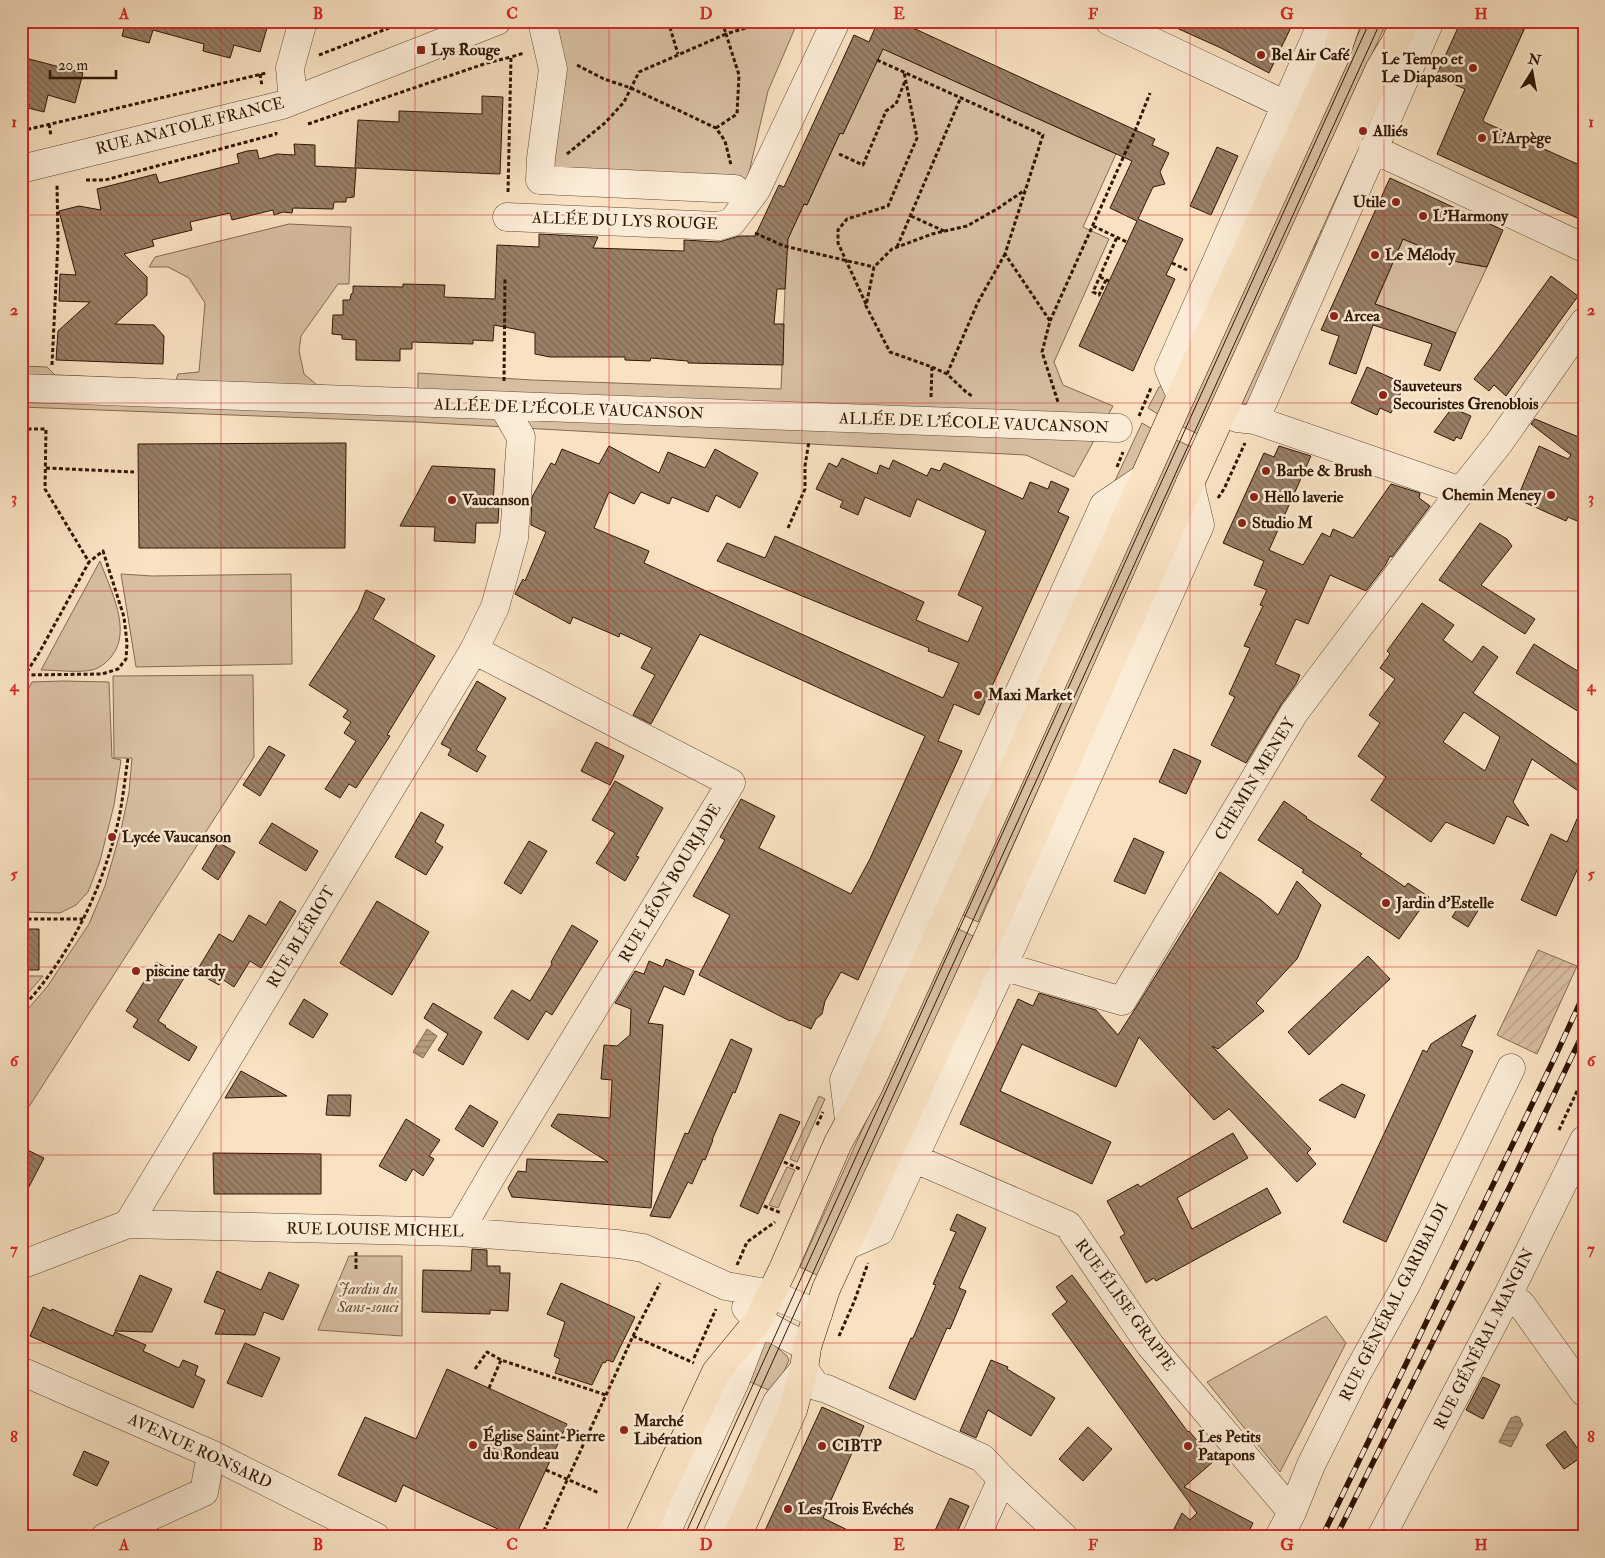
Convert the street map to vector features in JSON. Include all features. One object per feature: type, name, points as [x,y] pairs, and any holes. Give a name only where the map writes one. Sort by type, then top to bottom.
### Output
[{"type":"main road","points":[[639,1537],[716,1372],[758,1321],[849,1120],[869,1086],[1334,59],[1346,21]]},
{"type":"main road","points":[[737,1537],[794,1410],[805,1358],[826,1289],[990,933],[1190,483],[1379,70],[1405,21]]},
{"type":"street","points":[[293,100],[290,68],[303,21]]},
{"type":"street","name":"RUE ANATOLE FRANCE","points":[[21,169],[268,109],[497,21]]},
{"type":"street","name":"ALLÉE DU LYS ROUGE","points":[[507,216],[719,226],[732,222],[746,189],[836,21]]},
{"type":"street","points":[[1108,21],[1286,105]]},
{"type":"street","points":[[1181,396],[1169,369],[1323,21]]},
{"type":"street","points":[[1255,420],[1430,21]]},
{"type":"street","points":[[545,33],[553,69],[541,158],[540,180],[746,189]]},
{"type":"street","points":[[1374,149],[1584,248]]},
{"type":"street","name":"CHEMIN MENEY","points":[[1002,966],[1122,1001],[1294,713],[1500,442],[1584,322]]},
{"type":"street","name":"ALLÉE DE L'ÉCOLE VAUCANSON","points":[[21,388],[1118,428]]},
{"type":"street","points":[[474,650],[495,607],[514,538],[521,436],[503,406]]},
{"type":"street","points":[[1221,417],[1255,420],[1461,491]]},
{"type":"street","points":[[846,1246],[880,1231],[1002,966],[1200,525],[1190,483]]},
{"type":"street","name":"RUE BLÉRIOT","points":[[128,1224],[474,650]]},
{"type":"street","name":"RUE LÉON BOURJADE","points":[[459,1232],[731,784],[474,650]]},
{"type":"street","name":"RUE GÉNÉRAL GARIBALDI","points":[[1280,1537],[1311,1465],[1355,1377],[1406,1285],[1511,1068]]},
{"type":"street","name":"RUE GÉNÉRAL MANGIN","points":[[1381,1537],[1508,1295],[1584,1140]]},
{"type":"street","name":"RUE ÉLISE GRAPPE","points":[[913,1158],[1068,1225],[1150,1344],[1292,1512]]},
{"type":"street","name":"RUE LOUISE MICHEL","points":[[21,1265],[128,1224],[459,1232],[618,1244],[643,1248],[726,1286],[771,1294],[818,1314]]},
{"type":"street","name":"RUE LOUISE MICHEL","points":[[726,1286],[758,1321],[805,1358]]},
{"type":"street","points":[[1508,1295],[1521,1304],[1584,1392]]},
{"type":"street","points":[[664,1537],[735,1382],[758,1321]]},
{"type":"street","points":[[805,1358],[816,1386],[827,1389],[982,1458],[1064,1537]]},
{"type":"street","points":[[716,1537],[777,1402],[805,1358]]},
{"type":"street","name":"AVENUE RONSARD","points":[[21,1371],[211,1454],[376,1537]]},
{"type":"street","points":[[104,1537],[204,1492],[211,1454]]},
{"type":"street","points":[[976,1537],[1002,1479]]},
{"type":"path","points":[[21,131],[290,68],[407,21]]},
{"type":"path","points":[[668,21],[678,54]]},
{"type":"path","points":[[716,128],[737,114],[739,75],[722,21]]},
{"type":"path","points":[[540,180],[571,150],[606,122],[624,102],[638,72],[726,34],[768,21]]},
{"type":"path","points":[[304,125],[487,63],[511,57],[545,33]]},
{"type":"path","points":[[507,216],[511,57]]},
{"type":"path","points":[[877,60],[1043,135],[1006,254],[978,302],[947,374]]},
{"type":"path","points":[[571,62],[604,79],[631,88],[716,128],[725,141],[735,178],[746,189]]},
{"type":"path","points":[[904,72],[917,138],[888,206],[847,219],[838,230],[838,243],[866,306],[890,352],[932,367],[930,422]]},
{"type":"path","points":[[839,154],[863,165],[886,111],[896,104],[906,80]]},
{"type":"path","points":[[1066,426],[1042,352],[1050,321],[1150,93]]},
{"type":"path","points":[[897,247],[961,97]]},
{"type":"path","points":[[276,134],[286,131]]},
{"type":"path","points":[[51,388],[58,242],[57,180]]},
{"type":"path","points":[[866,306],[874,267],[892,249],[944,231],[967,226],[997,209],[1026,189]]},
{"type":"path","points":[[911,216],[944,231]]},
{"type":"path","points":[[1093,226],[1127,242]]},
{"type":"path","points":[[1100,277],[1107,280],[1099,295],[1093,292],[1117,237]]},
{"type":"path","points":[[1006,254],[1050,321]]},
{"type":"path","points":[[1172,263],[1189,271]]},
{"type":"path","points":[[503,406],[505,279]]},
{"type":"path","points":[[788,528],[805,489],[805,466],[809,444],[810,418]]},
{"type":"path","points":[[1200,525],[1224,489],[1255,420]]},
{"type":"path","points":[[21,429],[46,429],[45,489],[89,562]]},
{"type":"path","points":[[46,468],[134,472]]},
{"type":"path","points":[[21,680],[40,653],[89,562],[103,551],[124,617],[126,659],[118,669],[102,674],[25,675]]},
{"type":"path","points":[[21,1009],[55,968],[83,919],[110,850],[119,816],[128,758]]},
{"type":"path","points":[[21,919],[83,919]]},
{"type":"path","points":[[784,1162],[806,1171]]},
{"type":"path","points":[[764,1206],[781,1213]]},
{"type":"path","points":[[541,1537],[633,1336],[672,1260]]},
{"type":"path","points":[[633,1336],[697,1364]]},
{"type":"path","points":[[475,1369],[487,1352],[501,1360],[606,1396]]},
{"type":"path","points":[[489,1388],[501,1360]]},
{"type":"path","points":[[546,1470],[599,1493]]},
{"type":"green space","points":[[562,21],[798,21],[768,91],[747,181],[554,168],[561,61],[555,24]]},
{"type":"green space","points":[[1364,21],[1387,21],[1200,435],[1181,426]]},
{"type":"green space","points":[[882,48],[1116,154],[1083,227],[1109,239],[1054,362],[1063,385],[1113,406],[1074,477],[1026,455],[416,422],[21,407],[21,366],[47,367],[55,375],[176,380],[178,374],[199,372],[205,303],[189,278],[168,267],[149,267],[155,257],[289,224],[351,227],[349,284],[338,284],[301,336],[299,351],[304,374],[317,385],[418,390],[418,373],[532,380],[781,389],[787,240],[804,204],[807,205],[840,133],[843,134]]},
{"type":"green space","points":[[1316,228],[1327,235],[1317,242],[1263,384],[1250,402],[1234,407]]},
{"type":"green space","points":[[1403,239],[1458,262],[1487,267],[1456,333],[1375,304]]},
{"type":"green space","points":[[1159,387],[1167,388],[1164,418],[1148,408]]},
{"type":"green space","points":[[1142,423],[1157,432],[1140,466],[1113,485]]},
{"type":"green space","points":[[1174,439],[1194,448],[978,922],[959,913]]},
{"type":"green space","points":[[100,561],[118,610],[120,635],[117,647],[107,661],[95,669],[86,671],[41,670]]},
{"type":"green space","points":[[121,574],[152,576],[291,574],[292,664],[136,667]]},
{"type":"green space","points":[[253,675],[254,757],[21,1119],[21,1017],[47,987],[89,924],[105,886],[121,830],[129,792],[132,758],[114,758],[113,676]]},
{"type":"green space","points":[[32,682],[109,682],[112,758],[121,760],[114,805],[100,861],[88,892],[76,905],[60,913],[21,912],[21,703]]},
{"type":"green space","points":[[954,927],[973,936],[819,1276],[800,1267]]},
{"type":"green space","points":[[1538,950],[1577,966],[1537,1054],[1497,1035]]},
{"type":"green space","points":[[21,976],[43,976],[21,1001]]},
{"type":"green space","points":[[819,1096],[825,1099],[797,1162],[790,1159]]},
{"type":"green space","points":[[787,1167],[795,1170],[778,1208],[769,1205]]},
{"type":"green space","name":"Jardin du Sans-souci","points":[[349,1256],[402,1256],[402,1336],[318,1330]]},
{"type":"green space","points":[[1326,1316],[1346,1343],[1280,1472],[1207,1382]]},
{"type":"green space","points":[[767,1339],[787,1356],[789,1360],[775,1393],[744,1379],[760,1343]]},
{"type":"shaded area","points":[[427,1029],[437,1036],[423,1058],[413,1052]]},
{"type":"shaded area","points":[[1517,1416],[1523,1424],[1511,1447],[1499,1442],[1511,1418]]},
{"type":"building","points":[[126,21],[269,21],[260,52],[234,45],[230,58],[203,51],[204,44],[153,30],[149,43],[122,36]]},
{"type":"building","points":[[878,21],[916,21],[913,28],[1155,139],[1152,145],[1169,153],[1160,172],[1165,184],[1153,187],[1138,219],[1183,239],[1166,275],[1175,279],[1133,371],[1079,346],[1137,221],[1110,208],[1132,161],[883,49],[843,134],[840,133],[807,205],[804,204],[788,239],[785,289],[777,289],[774,324],[784,324],[783,365],[688,363],[688,361],[651,358],[650,361],[625,360],[625,357],[550,357],[535,354],[535,333],[494,325],[493,341],[473,340],[473,344],[412,342],[412,349],[400,349],[400,361],[356,360],[356,340],[342,339],[342,335],[332,334],[333,315],[343,315],[343,300],[350,300],[353,286],[403,287],[403,284],[445,285],[444,297],[495,299],[497,245],[539,247],[539,234],[598,237],[593,248],[684,251],[684,240],[719,242],[739,236],[755,236],[779,185],[784,187],[854,35],[869,42]]},
{"type":"building","points":[[1161,21],[1294,21],[1269,73],[1221,48]]},
{"type":"building","points":[[1461,21],[1528,21],[1483,120],[1584,167],[1584,221],[1437,154],[1465,89],[1436,76]]},
{"type":"building","points":[[29,59],[83,73],[75,103],[48,95],[44,112],[28,108],[29,104],[21,102],[21,61],[27,63]]},
{"type":"building","points":[[482,96],[503,97],[500,174],[356,168],[354,197],[346,198],[346,202],[334,202],[333,209],[293,208],[292,213],[283,212],[274,215],[273,210],[232,220],[230,213],[190,222],[192,230],[152,240],[154,246],[124,254],[147,277],[147,295],[115,324],[154,325],[164,336],[163,364],[56,360],[58,331],[90,302],[59,301],[60,274],[76,275],[59,211],[79,206],[101,210],[97,189],[156,174],[159,183],[239,163],[237,154],[247,151],[257,150],[259,159],[277,154],[295,155],[294,144],[315,145],[315,166],[355,168],[358,120],[399,122],[399,111],[482,114]]},
{"type":"building","points":[[1217,147],[1238,156],[1211,215],[1190,206]]},
{"type":"building","points":[[1390,178],[1503,230],[1487,267],[1458,262],[1403,239],[1375,304],[1456,333],[1440,371],[1424,365],[1432,344],[1373,325],[1356,374],[1329,364],[1339,336],[1321,330]]},
{"type":"building","points":[[1551,276],[1578,296],[1506,396],[1494,385],[1489,391],[1474,379]]},
{"type":"building","name":"Sauveteurs Secouristes Grenoblois","points":[[1367,367],[1405,384],[1391,413],[1380,408],[1377,415],[1351,403]]},
{"type":"building","points":[[1452,408],[1471,416],[1461,439],[1456,437],[1454,441],[1434,432]]},
{"type":"building","points":[[1535,419],[1581,438],[1584,433],[1584,524],[1568,517],[1566,521],[1517,499],[1539,446],[1568,459],[1571,455],[1531,424]]},
{"type":"building","points":[[346,443],[345,548],[139,548],[138,444]]},
{"type":"building","points":[[609,446],[659,473],[668,452],[705,468],[715,449],[758,473],[740,508],[716,495],[708,512],[672,497],[669,504],[641,492],[634,504],[609,492],[594,528],[649,551],[644,563],[943,698],[959,663],[928,651],[929,648],[717,561],[727,543],[765,558],[775,536],[924,602],[916,620],[968,642],[983,607],[958,595],[986,531],[917,499],[910,517],[865,497],[858,515],[840,507],[843,501],[816,489],[829,463],[837,467],[842,458],[877,474],[880,465],[889,469],[893,460],[927,476],[931,468],[940,471],[944,463],[1023,499],[1030,482],[1048,489],[1051,481],[1069,489],[1058,512],[1069,517],[979,715],[954,704],[938,741],[962,751],[858,980],[841,972],[825,1001],[822,1014],[816,1019],[811,1029],[790,1021],[699,975],[730,915],[693,896],[725,840],[720,837],[741,799],[775,816],[759,848],[851,894],[870,859],[925,736],[700,634],[651,724],[633,715],[655,675],[641,668],[652,648],[620,633],[619,637],[573,617],[570,624],[515,594],[523,579],[525,581],[546,532],[531,525],[532,497],[551,463],[555,465],[562,449],[599,464]]},
{"type":"building","points":[[1279,446],[1311,456],[1269,550],[1303,565],[1322,533],[1330,537],[1333,529],[1353,538],[1391,484],[1420,493],[1419,498],[1430,506],[1392,557],[1390,556],[1385,566],[1366,591],[1330,575],[1308,624],[1296,619],[1275,664],[1300,675],[1246,763],[1211,745],[1235,697],[1229,694],[1250,648],[1244,646],[1263,606],[1260,605],[1267,590],[1254,585],[1264,561],[1223,543],[1264,453],[1274,457]]},
{"type":"building","name":"Vaucanson","points":[[432,466],[495,469],[493,505],[499,505],[498,523],[476,523],[475,543],[434,541],[435,527],[400,526]]},
{"type":"building","points":[[1480,523],[1507,539],[1512,546],[1481,585],[1535,619],[1525,634],[1439,580]]},
{"type":"building","points":[[366,590],[385,599],[373,619],[435,656],[387,735],[390,736],[356,788],[349,784],[340,798],[325,789],[356,741],[344,733],[351,722],[343,717],[348,710],[309,685],[358,610]]},
{"type":"building","points":[[1422,603],[1454,625],[1443,640],[1472,662],[1483,646],[1498,657],[1473,693],[1584,769],[1584,795],[1532,759],[1513,802],[1529,826],[1507,816],[1494,844],[1446,822],[1431,842],[1371,800],[1386,777],[1358,756],[1380,723],[1369,715],[1395,679],[1380,668],[1390,654],[1387,651]],"holes":[[[1464,712],[1500,737],[1485,771],[1443,742]]]},
{"type":"building","points":[[1534,644],[1584,675],[1584,715],[1516,673]]},
{"type":"building","points":[[477,681],[506,698],[476,750],[486,756],[477,772],[448,755],[451,749],[441,744]]},
{"type":"building","points":[[596,742],[624,756],[610,785],[581,771]]},
{"type":"building","points":[[269,746],[285,755],[260,796],[243,785]]},
{"type":"building","points":[[1174,749],[1201,761],[1186,794],[1159,782]]},
{"type":"building","points":[[615,781],[663,808],[636,856],[639,857],[625,881],[596,863],[615,833],[592,820]]},
{"type":"building","points":[[1284,801],[1306,818],[1362,854],[1360,856],[1405,887],[1408,883],[1429,897],[1399,939],[1302,872],[1304,870],[1258,840]]},
{"type":"building","points":[[1584,803],[1584,855],[1556,916],[1521,900],[1551,834],[1567,842]]},
{"type":"building","points":[[421,812],[444,825],[435,842],[443,847],[426,875],[395,857]]},
{"type":"building","points":[[272,823],[318,851],[306,871],[259,843]]},
{"type":"building","points":[[1134,838],[1164,852],[1145,894],[1114,881]]},
{"type":"building","points":[[529,841],[547,851],[521,894],[504,883]]},
{"type":"building","points":[[218,842],[235,852],[218,880],[202,869]]},
{"type":"building","points":[[1220,872],[1261,900],[1278,915],[1297,881],[1321,905],[1297,959],[1256,1003],[1264,1011],[1218,1049],[1212,1046],[1311,1149],[1307,1153],[1316,1164],[1297,1182],[1229,1109],[1214,1120],[1139,1037],[1116,1087],[1022,1044],[1000,1091],[1111,1142],[1092,1184],[960,1124],[1018,999],[1033,1006],[1039,993],[1096,1010],[1118,1035]]},
{"type":"building","points":[[1464,899],[1479,909],[1468,927],[1452,917]]},
{"type":"building","points":[[280,901],[296,911],[261,968],[250,961],[234,987],[222,979],[219,985],[196,972],[219,934],[233,942],[249,915],[266,925]]},
{"type":"building","points":[[377,901],[429,932],[392,995],[340,963]]},
{"type":"building","points":[[572,925],[598,941],[552,1015],[546,1011],[528,1040],[494,1018],[512,990],[530,1001]]},
{"type":"building","points":[[21,929],[39,929],[39,970],[21,970]]},
{"type":"building","points":[[1368,956],[1390,979],[1309,1055],[1288,1032]]},
{"type":"building","points":[[666,959],[694,971],[684,995],[664,986],[648,1023],[663,1025],[651,1208],[512,1197],[508,1188],[518,1171],[526,1172],[527,1159],[608,1162],[551,1126],[558,1114],[610,1118],[612,1080],[601,1079],[604,1045],[617,1046],[630,1035],[631,1009],[615,1003],[635,971],[644,974],[649,961],[663,967]]},
{"type":"building","points":[[156,962],[184,978],[158,1021],[197,1047],[189,1061],[133,1027],[138,1019],[126,1011]]},
{"type":"building","points":[[304,999],[328,1014],[313,1038],[289,1024]]},
{"type":"building","points":[[433,1003],[482,1032],[463,1065],[438,1050],[448,1034],[424,1018]]},
{"type":"building","points":[[1476,1015],[1461,1046],[1473,1051],[1386,1242],[1343,1222],[1423,1050],[1427,1052],[1431,1044]]},
{"type":"building","points":[[731,1039],[752,1049],[735,1093],[733,1092],[705,1160],[703,1159],[692,1184],[688,1182],[670,1218],[650,1216],[685,1133],[688,1134]]},
{"type":"building","points":[[241,1071],[287,1096],[225,1098]]},
{"type":"building","points":[[1342,1084],[1365,1095],[1355,1118],[1319,1100]]},
{"type":"building","points":[[328,1095],[351,1095],[350,1116],[326,1115]]},
{"type":"building","points":[[470,1105],[498,1122],[483,1147],[455,1129]]},
{"type":"building","points":[[780,1114],[800,1122],[758,1214],[740,1206]]},
{"type":"building","points":[[406,1119],[440,1140],[429,1156],[434,1159],[423,1176],[413,1169],[406,1181],[379,1166]]},
{"type":"building","points":[[1233,1133],[1248,1158],[1177,1198],[1192,1229],[1267,1188],[1281,1213],[1156,1281],[1154,1278],[1146,1283],[1120,1237],[1125,1234],[1107,1201],[1138,1184],[1140,1187]]},
{"type":"building","points":[[21,1147],[44,1158],[21,1202]]},
{"type":"building","points":[[213,1153],[321,1154],[321,1194],[214,1194]]},
{"type":"building","points":[[957,1214],[986,1228],[959,1288],[966,1291],[950,1329],[947,1328],[915,1400],[889,1388],[936,1285],[933,1284],[956,1232],[950,1230]]},
{"type":"building","points":[[472,1249],[487,1250],[487,1266],[500,1266],[500,1273],[510,1273],[508,1311],[490,1310],[490,1314],[422,1312],[423,1270],[471,1271]]},
{"type":"building","points":[[217,1271],[261,1290],[269,1272],[299,1285],[283,1320],[264,1312],[255,1335],[215,1334],[225,1310],[204,1302]]},
{"type":"building","points":[[140,1275],[172,1289],[152,1332],[115,1331]]},
{"type":"building","points":[[1072,1275],[1188,1432],[1214,1461],[1184,1487],[1253,1523],[1246,1537],[1170,1537],[1182,1513],[1190,1520],[1197,1513],[1052,1314],[1067,1302],[1056,1287]]},
{"type":"building","points":[[561,1283],[635,1317],[613,1362],[607,1360],[605,1363],[603,1362],[592,1385],[555,1373],[560,1359],[554,1356],[565,1322],[547,1314]]},
{"type":"building","points":[[43,1307],[51,1311],[52,1309],[113,1336],[115,1332],[146,1345],[143,1351],[179,1368],[183,1360],[198,1366],[195,1375],[205,1380],[193,1408],[30,1336]]},
{"type":"building","points":[[245,1343],[280,1358],[262,1397],[227,1383]]},
{"type":"building","points":[[991,1360],[1008,1367],[1007,1369],[1055,1398],[1031,1436],[988,1410],[976,1438],[960,1431]]},
{"type":"building","name":"Église Saint-Pierre du Rondeau","points":[[447,1369],[567,1424],[515,1537],[403,1485],[396,1502],[338,1475],[365,1417],[416,1439]]},
{"type":"building","points":[[1483,1377],[1500,1385],[1483,1419],[1466,1410]]},
{"type":"building","points":[[822,1407],[864,1426],[823,1518],[862,1537],[762,1537]]},
{"type":"building","points":[[1088,1427],[1112,1449],[1083,1481],[1059,1459]]},
{"type":"building","points":[[1565,1431],[1583,1456],[1564,1469],[1546,1445]]},
{"type":"building","points":[[84,1451],[109,1462],[97,1486],[73,1475]]},
{"type":"building","points":[[950,1498],[969,1506],[955,1537],[932,1537]]},
{"type":"tram line","points":[[684,1537],[1370,21]]},
{"type":"tram line","points":[[693,1537],[1381,21]]},
{"type":"railway","points":[[1322,1537],[1584,994]]},
{"type":"railway","points":[[1336,1537],[1512,1182],[1584,1031]]},
{"type":"place","name":"Lys Rouge","points":[[421,50]]},
{"type":"place","name":"Bel Air Café","points":[[1261,55]]},
{"type":"place","name":"Le Tempo et Le Diapason","points":[[1473,68]]},
{"type":"place","name":"Alliés","points":[[1363,131]]},
{"type":"place","name":"L'Arpège","points":[[1482,138]]},
{"type":"place","name":"Utile","points":[[1396,202]]},
{"type":"place","name":"L'Harmony","points":[[1423,216]]},
{"type":"place","name":"Le Mélody","points":[[1375,255]]},
{"type":"place","name":"Arcea","points":[[1334,316]]},
{"type":"place","name":"Sauveteurs Secouristes Grenoblois","points":[[1383,395]]},
{"type":"place","name":"Barbe & Brush","points":[[1266,471]]},
{"type":"place","name":"Chemin Meney","points":[[1551,495]]},
{"type":"place","name":"Hello laverie","points":[[1254,497]]},
{"type":"place","name":"Vaucanson","points":[[452,500]]},
{"type":"place","name":"Studio M","points":[[1242,523]]},
{"type":"place","name":"Maxi Market","points":[[978,695]]},
{"type":"place","name":"Lycée Vaucanson","points":[[112,837]]},
{"type":"place","name":"Jardin d'Estelle","points":[[1386,903]]},
{"type":"place","name":"piscine tardy","points":[[136,971]]},
{"type":"place","name":"Marché Libération","points":[[624,1430]]},
{"type":"place","name":"Église Saint-Pierre du Rondeau","points":[[473,1445]]},
{"type":"place","name":"CIBTP","points":[[822,1446]]},
{"type":"place","name":"Les Petits Patapons","points":[[1188,1446]]},
{"type":"place","name":"Les Trois Evéchés","points":[[788,1509]]}]
